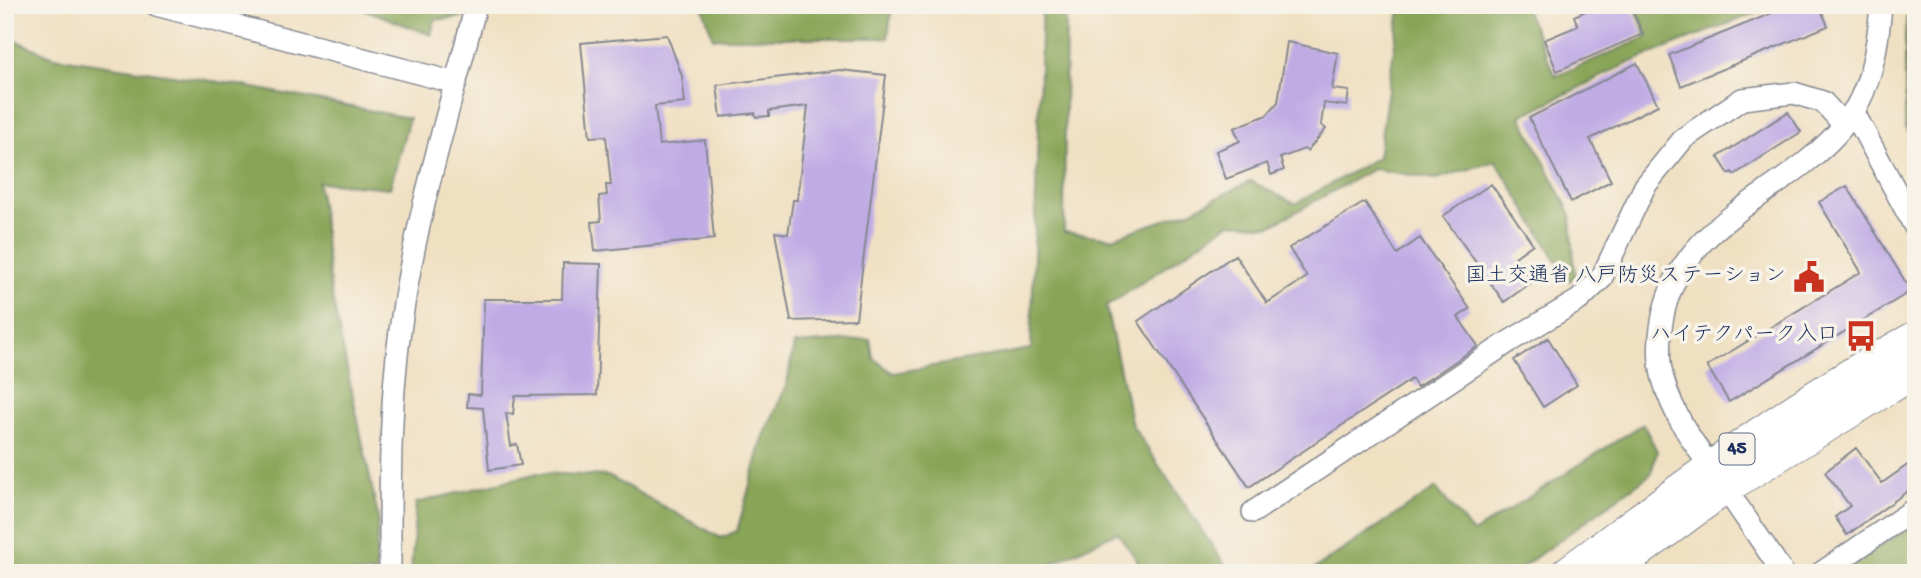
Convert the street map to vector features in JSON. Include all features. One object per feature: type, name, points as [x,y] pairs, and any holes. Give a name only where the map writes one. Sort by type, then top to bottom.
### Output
[{"type":"highway","name":"45","points":[[1610,573],[1718,477],[1830,388],[1916,337]]},
{"type":"highway","name":"45","points":[[1567,573],[1718,477],[1916,371]]},
{"type":"street","points":[[156,5],[456,83]]},
{"type":"street","points":[[390,573],[392,395],[402,317],[412,257],[475,5]]},
{"type":"street","points":[[1783,573],[1679,421],[1663,379],[1658,335],[1668,295],[1684,261],[1722,222],[1812,158],[1849,118],[1878,46],[1881,5]]},
{"type":"street","points":[[1254,512],[1510,341],[1579,300],[1601,279],[1645,186],[1684,138],[1742,99],[1794,93],[1823,102],[1849,118],[1916,229]]},
{"type":"street","points":[[1821,573],[1916,508]]},
{"type":"green space","points":[[353,5],[567,5],[435,20],[431,35]]},
{"type":"green space","points":[[702,5],[892,5],[888,38],[713,38]]},
{"type":"green space","points":[[1042,5],[1066,5],[1064,232],[1112,238],[1190,211],[1251,181],[1295,204],[1378,157],[1400,9],[1374,5],[1523,5],[1556,76],[1647,37],[1634,5],[1776,5],[1631,62],[1521,116],[1571,215],[1575,277],[1569,281],[1496,161],[1436,179],[1373,169],[1270,226],[1230,223],[1106,307],[1132,425],[1230,573],[1146,573],[1117,532],[1051,564],[1055,573],[411,573],[416,503],[538,473],[608,476],[721,538],[737,531],[763,438],[787,384],[794,344],[870,339],[873,358],[893,373],[1031,349]]},
{"type":"green space","points":[[1908,5],[1916,5],[1916,144],[1905,126],[1905,34]]},
{"type":"green space","points":[[5,36],[54,57],[239,85],[409,118],[390,188],[318,182],[331,292],[378,516],[376,573],[5,573]]},
{"type":"green space","points":[[1643,424],[1657,451],[1651,474],[1514,573],[1308,573],[1436,488],[1473,533]]},
{"type":"green space","points":[[1910,527],[1916,543],[1916,573],[1840,573]]},
{"type":"building","points":[[1600,5],[1630,5],[1643,34],[1557,71],[1544,40],[1578,26],[1574,16]]},
{"type":"building","points":[[1792,5],[1819,5],[1828,26],[1681,86],[1669,55]]},
{"type":"building","points":[[667,35],[682,76],[685,103],[655,106],[659,145],[705,140],[714,239],[595,251],[592,222],[601,221],[599,196],[607,195],[606,185],[611,185],[606,136],[590,137],[581,43]]},
{"type":"building","points":[[1287,42],[1338,53],[1332,89],[1349,91],[1347,106],[1324,103],[1321,125],[1326,129],[1307,151],[1304,149],[1280,158],[1284,170],[1271,175],[1267,163],[1226,179],[1216,151],[1240,141],[1234,128],[1267,115],[1278,102]]},
{"type":"building","points":[[1637,63],[1658,105],[1590,139],[1611,181],[1571,202],[1529,118]]},
{"type":"building","points":[[840,70],[886,75],[856,319],[791,321],[775,232],[788,234],[793,200],[797,200],[808,106],[769,111],[769,116],[756,117],[755,113],[721,117],[717,85]]},
{"type":"building","points":[[1788,112],[1801,132],[1734,175],[1732,172],[1729,174],[1718,157]]},
{"type":"building","points":[[1491,184],[1533,244],[1515,257],[1532,282],[1504,302],[1443,216]]},
{"type":"building","name":"国土交通省 八戸防災ステーション","points":[[1847,186],[1911,291],[1729,402],[1707,366],[1861,272],[1819,202]]},
{"type":"building","points":[[1365,202],[1397,254],[1420,238],[1470,309],[1458,317],[1478,346],[1417,387],[1412,379],[1249,487],[1138,321],[1235,255],[1267,303],[1307,277],[1289,248]]},
{"type":"building","points":[[563,263],[601,264],[597,395],[515,396],[513,414],[506,413],[511,446],[517,444],[521,465],[489,470],[483,408],[467,407],[468,394],[481,395],[484,299],[562,299]]},
{"type":"building","points":[[1548,338],[1577,385],[1543,407],[1514,360]]},
{"type":"building","points":[[1856,448],[1882,483],[1916,459],[1916,485],[1847,535],[1835,517],[1850,506],[1825,472]]},
{"type":"place","name":"国土交通省 八戸防災ステーション","points":[[1809,277]]},
{"type":"place","name":"ハイテクパーク入口","points":[[1861,336]]}]
